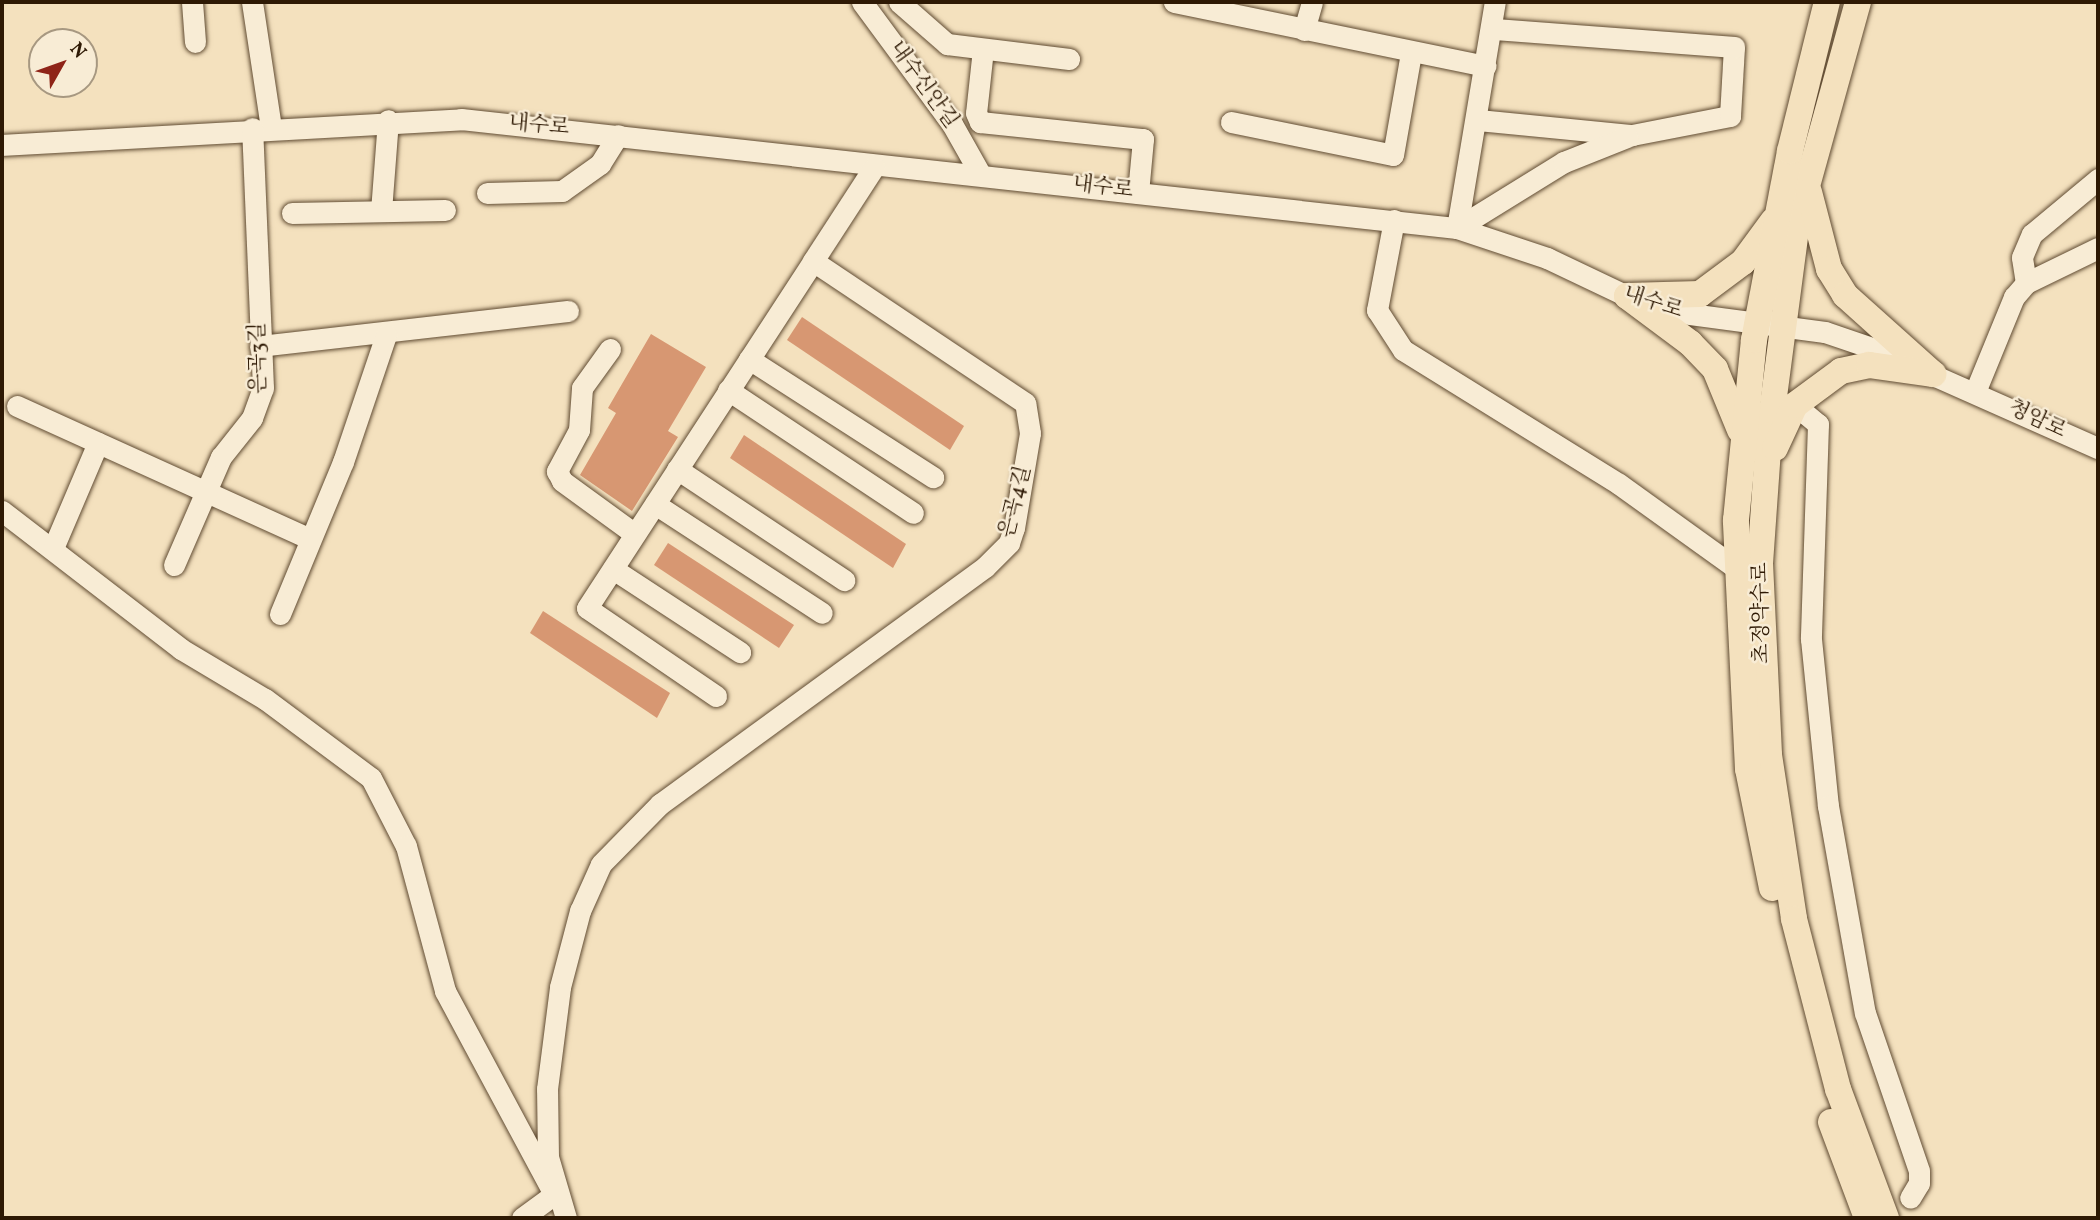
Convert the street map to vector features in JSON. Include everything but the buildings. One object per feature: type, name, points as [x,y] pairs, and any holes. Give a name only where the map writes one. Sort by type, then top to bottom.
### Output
[{"type":"main road","name":"초정약수로","points":[[1827,2],[1778,214],[1770,325],[1760,563],[1763,676],[1779,831],[1819,1026],[1886,1218]]},
{"type":"main road","name":"초정약수로","points":[[1858,2],[1808,180],[1742,437],[1736,568],[1748,769],[1760,839],[1815,1073],[1867,1218]]},
{"type":"main road","points":[[1808,180],[1816,231],[1845,295],[1933,374]]},
{"type":"main road","points":[[1627,296],[1700,294],[1722,282],[1778,214]]},
{"type":"main road","points":[[1627,296],[1690,343],[1716,371],[1742,437]]},
{"type":"main road","points":[[1766,465],[1796,405],[1842,370],[1869,366],[1933,374]]},
{"type":"street","points":[[192,2],[195,42]]},
{"type":"street","name":"은곡3길","points":[[174,565],[221,457],[260,403],[261,127],[252,2]]},
{"type":"street","name":"내수신안길","points":[[862,2],[952,124],[979,172]]},
{"type":"street","points":[[899,2],[947,44],[1069,59]]},
{"type":"street","points":[[1174,2],[1411,53],[1485,66]]},
{"type":"street","points":[[1304,30],[1312,2]]},
{"type":"street","points":[[1457,228],[1478,120],[1495,2]]},
{"type":"street","points":[[1457,228],[1564,162],[1632,135],[1730,116],[1734,47],[1492,29]]},
{"type":"street","points":[[983,49],[976,113],[980,122],[1143,139],[1138,193]]},
{"type":"street","points":[[1231,122],[1393,155],[1411,53]]},
{"type":"street","name":"내수로","points":[[2,145],[261,127],[461,119],[618,135],[874,167],[979,172],[1138,193],[1394,220],[1457,228],[1547,258],[1627,296],[1711,320],[1825,332],[1975,392]]},
{"type":"street","points":[[381,211],[388,120]]},
{"type":"street","points":[[1478,120],[1632,135]]},
{"type":"street","points":[[487,193],[562,191],[600,164],[618,135]]},
{"type":"street","points":[[716,696],[587,608],[874,167]]},
{"type":"street","points":[[2026,282],[2022,257],[2032,234],[2098,179]]},
{"type":"street","points":[[292,213],[445,210]]},
{"type":"street","points":[[1394,220],[1377,310],[1403,350],[1619,484],[1736,568]]},
{"type":"street","points":[[1975,392],[2014,297],[2026,282],[2098,248]]},
{"type":"street","name":"은곡4길","points":[[556,1193],[545,1128],[560,987],[590,886],[634,826],[985,567],[1009,543],[1014,528],[1029,442],[1025,402],[813,261]]},
{"type":"street","points":[[260,346],[386,335],[568,311]]},
{"type":"street","points":[[280,614],[344,462],[386,335]]},
{"type":"street","points":[[610,349],[582,388],[579,430],[557,471],[562,481],[635,534]]},
{"type":"street","points":[[749,359],[933,477]]},
{"type":"street","points":[[728,390],[913,513]]},
{"type":"street","name":"청암로","points":[[1975,392],[2098,448]]},
{"type":"street","points":[[1796,405],[1818,425],[1811,639],[1828,806],[1865,1013],[1919,1171],[1910,1198]]},
{"type":"street","points":[[17,406],[310,539]]},
{"type":"street","points":[[54,546],[97,443]]},
{"type":"street","points":[[677,469],[844,580]]},
{"type":"street","points":[[655,504],[822,613]]},
{"type":"street","points":[[2,511],[54,546],[181,649],[265,699],[353,764],[384,795],[422,892],[444,991],[541,1178],[556,1193],[566,1218]]},
{"type":"street","points":[[613,569],[740,652]]},
{"type":"street","points":[[522,1218],[556,1193]]}]
